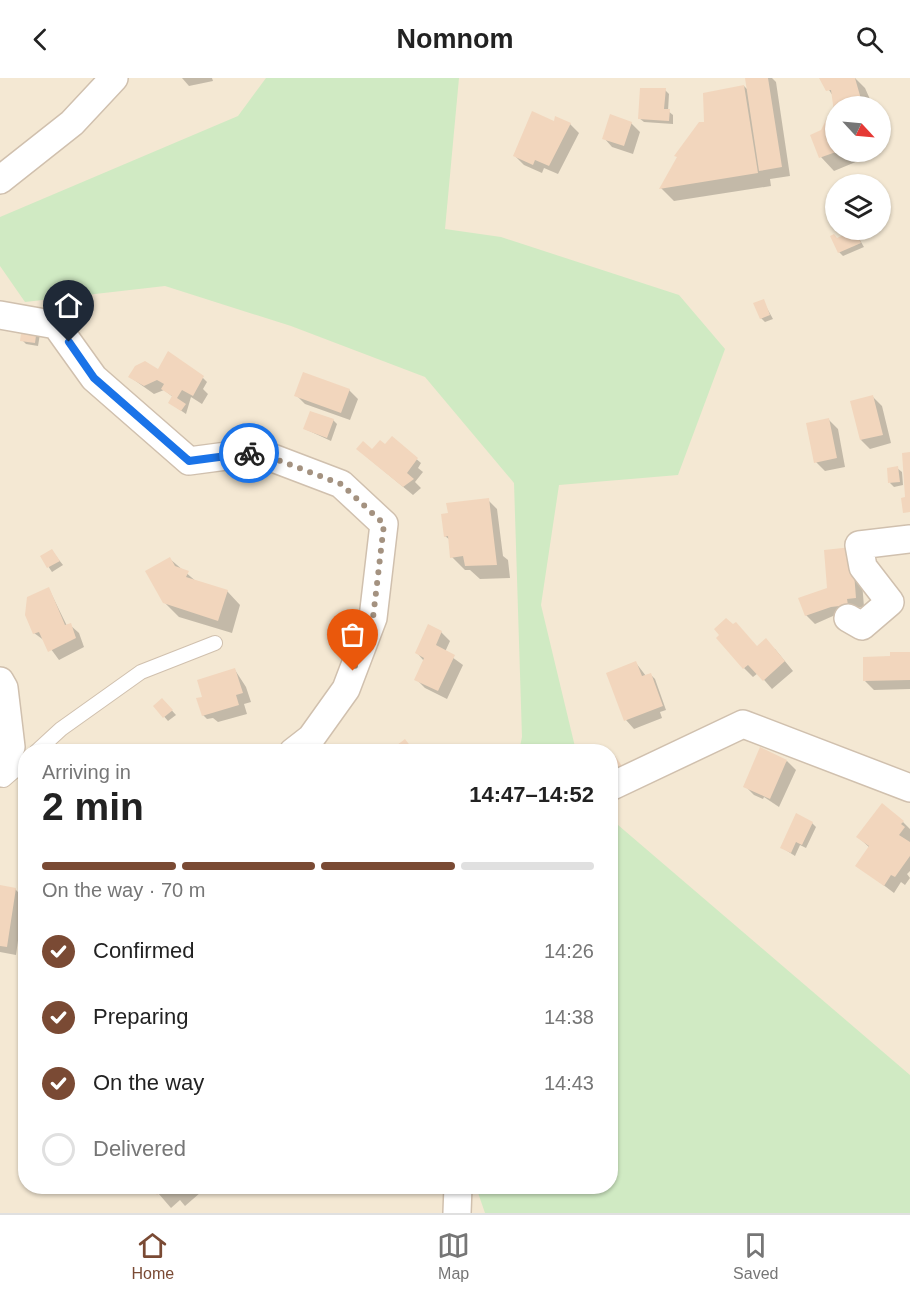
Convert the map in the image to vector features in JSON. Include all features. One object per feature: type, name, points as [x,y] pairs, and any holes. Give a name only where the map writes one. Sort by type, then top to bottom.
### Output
[{"type":"street","points":[[0,180],[72,123],[114,78]]},
{"type":"street","points":[[0,315],[56,324],[94,378],[189,461],[257,452],[341,484],[384,524],[373,618],[346,688],[311,738],[303,744]]},
{"type":"street","points":[[848,618],[862,626],[890,602],[863,567],[859,545],[910,539]]},
{"type":"street","points":[[0,681],[4,688],[11,747],[0,773]]},
{"type":"street","points":[[618,784],[743,724],[910,788]]},
{"type":"street","points":[[457,1213],[458,1194]]},
{"type":"lane","points":[[45,744],[61,729],[141,672],[215,643]]},
{"type":"lane","points":[[0,783],[18,768]]},
{"type":"shaded area","points":[[0,78],[910,78],[910,1213],[0,1213]]},
{"type":"green space","points":[[266,78],[459,78],[445,229],[501,237],[679,295],[725,349],[678,475],[559,485],[541,605],[574,744],[520,744],[514,483],[425,377],[291,326],[165,286],[25,302],[0,266],[0,217],[238,116]]},
{"type":"green space","points":[[618,825],[910,1075],[910,1213],[485,1213],[478,1194],[618,1194]]},
{"type":"building","points":[[745,78],[768,78],[782,167],[759,171]]},
{"type":"building","points":[[819,78],[855,78],[860,96],[832,96],[831,90],[826,91]]},
{"type":"building","points":[[744,85],[758,173],[659,189],[677,157],[674,156],[699,122],[704,122],[703,93]]},
{"type":"building","points":[[640,88],[666,88],[664,109],[670,109],[669,121],[638,119]]},
{"type":"building","points":[[532,111],[554,121],[555,116],[571,123],[549,166],[535,160],[533,165],[513,156]]},
{"type":"building","points":[[610,114],[632,122],[624,146],[602,139]]},
{"type":"building","points":[[825,122],[825,156],[819,158],[810,135],[821,130]]},
{"type":"building","points":[[832,240],[860,240],[861,243],[838,253]]},
{"type":"building","points":[[764,299],[770,315],[760,319],[753,303]]},
{"type":"building","points":[[22,326],[37,329],[35,343],[20,341]]},
{"type":"building","points":[[168,351],[204,376],[193,396],[182,390],[177,398],[186,404],[181,411],[168,403],[172,396],[161,389],[164,384],[157,380],[144,386],[128,377],[135,366],[145,361],[158,369]]},
{"type":"building","points":[[303,372],[350,389],[341,413],[294,396]]},
{"type":"building","points":[[873,395],[883,435],[860,440],[850,401]]},
{"type":"building","points":[[310,411],[334,419],[327,438],[303,429]]},
{"type":"building","points":[[829,418],[837,458],[814,463],[806,423]]},
{"type":"building","points":[[392,436],[418,458],[407,473],[414,479],[403,487],[356,449],[363,441],[372,449],[380,440],[385,444]]},
{"type":"building","points":[[910,452],[910,512],[903,513],[901,498],[905,497],[902,453]]},
{"type":"building","points":[[898,466],[900,482],[888,483],[887,468]]},
{"type":"building","points":[[489,498],[497,565],[465,566],[463,556],[450,558],[448,536],[444,537],[441,514],[448,513],[446,503]]},
{"type":"building","points":[[852,547],[856,598],[847,599],[848,605],[831,607],[805,616],[798,598],[827,588],[824,550]]},
{"type":"building","points":[[52,549],[60,561],[47,568],[40,556]]},
{"type":"building","points":[[170,557],[175,566],[189,571],[186,577],[228,590],[218,621],[163,603],[145,571]]},
{"type":"building","points":[[49,587],[65,625],[71,623],[76,638],[48,652],[39,632],[33,634],[25,615],[27,597]]},
{"type":"building","points":[[726,618],[733,624],[736,622],[757,646],[766,638],[785,661],[763,681],[748,665],[743,669],[716,638],[719,635],[714,629]]},
{"type":"building","points":[[428,624],[442,631],[436,645],[455,655],[438,691],[414,680],[424,658],[415,653]]},
{"type":"building","points":[[890,652],[910,652],[910,680],[863,681],[863,657],[890,656]]},
{"type":"building","points":[[636,661],[642,676],[651,673],[663,706],[624,721],[606,673]]},
{"type":"building","points":[[235,668],[243,693],[236,695],[239,705],[202,716],[196,698],[202,697],[197,680]]},
{"type":"building","points":[[162,698],[173,710],[163,718],[153,706]]},
{"type":"building","points":[[405,739],[409,744],[398,744]]},
{"type":"building","points":[[760,747],[787,760],[770,799],[743,787]]},
{"type":"building","points":[[618,760],[627,773],[618,779]]},
{"type":"building","points":[[882,803],[904,821],[901,824],[905,827],[899,835],[910,842],[910,856],[895,877],[891,875],[884,886],[855,866],[869,846],[856,837]]},
{"type":"building","points":[[796,813],[813,822],[802,845],[796,842],[791,853],[780,848]]},
{"type":"building","points":[[0,885],[16,888],[7,947],[0,946]]},
{"type":"way so far","points":[[249,453],[257,452],[341,484],[384,524],[373,618],[353,671]]},
{"type":"route","points":[[69,342],[94,378],[189,461],[249,453]]}]
